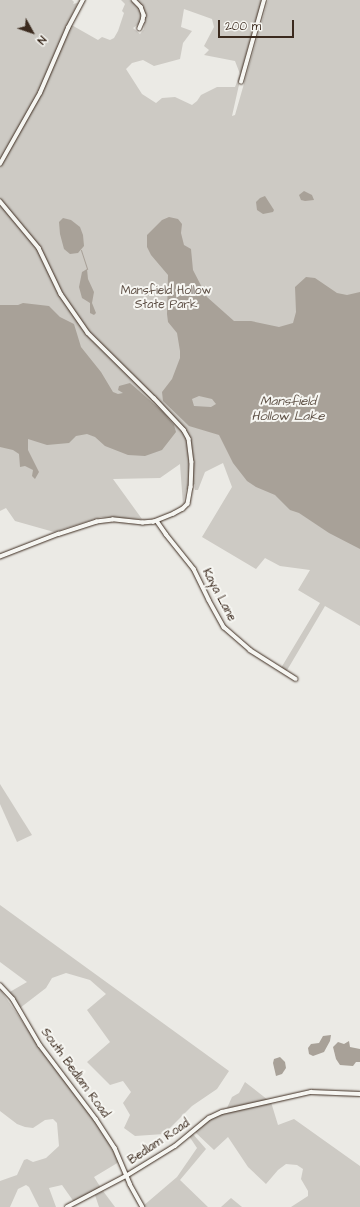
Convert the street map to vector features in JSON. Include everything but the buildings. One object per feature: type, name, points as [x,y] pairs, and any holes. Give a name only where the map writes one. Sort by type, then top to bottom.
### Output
[{"type":"street","points":[[0,164],[40,93],[68,28],[83,0]]},
{"type":"street","points":[[134,0],[141,7],[144,15],[144,21],[140,28]]},
{"type":"street","points":[[242,82],[264,0]]},
{"type":"street","points":[[0,201],[39,248],[61,294],[88,333],[184,430],[189,439],[192,450],[190,497],[188,504],[183,509],[157,521],[143,523],[113,520],[97,522],[0,557]]},
{"type":"street","name":"Kaya Lane","points":[[157,521],[194,569],[224,627],[250,650],[296,679]]},
{"type":"street","name":"South Bedlam Road","points":[[0,985],[12,999],[43,1048],[96,1119],[115,1148],[126,1176],[143,1207]]},
{"type":"street","name":"Bedlam Road","points":[[67,1207],[126,1176],[175,1146],[209,1118],[222,1112],[311,1092],[360,1094]]},
{"type":"green space","name":"Mansfield Hollow State Park","points":[[0,0],[72,0],[74,2],[73,4],[78,3],[68,23],[98,40],[102,37],[110,40],[114,38],[118,31],[124,13],[122,11],[125,4],[121,0],[131,0],[139,7],[143,18],[140,23],[133,28],[140,34],[144,29],[145,15],[137,0],[262,0],[245,58],[232,116],[235,115],[268,0],[360,0],[360,626],[325,606],[286,672],[281,668],[320,603],[298,590],[310,570],[280,566],[265,558],[256,569],[202,537],[232,487],[223,463],[205,472],[198,490],[195,490],[195,484],[186,490],[183,505],[180,464],[160,478],[113,479],[142,519],[101,517],[54,532],[15,521],[6,508],[0,511]],"holes":[[[184,9],[212,19],[214,27],[204,46],[209,50],[204,55],[235,61],[240,74],[235,87],[217,87],[201,95],[192,105],[175,97],[162,98],[156,103],[142,94],[126,69],[132,63],[143,60],[154,66],[180,59],[183,43],[192,31],[181,27]]]},
{"type":"green space","points":[[0,784],[32,835],[17,842],[0,804]]},
{"type":"green space","points":[[0,905],[229,1071],[217,1089],[192,1106],[164,1134],[135,1136],[124,1128],[130,1115],[123,1103],[131,1092],[123,1081],[110,1085],[87,1062],[110,1042],[87,1010],[106,994],[90,980],[66,973],[52,978],[46,988],[20,1008],[8,993],[27,982],[0,962]]},
{"type":"green space","points":[[0,989],[41,1049],[98,1124],[119,1162],[94,1177],[101,1188],[74,1202],[62,1185],[49,1188],[56,1207],[39,1207],[29,1187],[26,1185],[18,1189],[10,1207],[0,1207],[0,1181],[17,1175],[24,1160],[27,1159],[33,1162],[46,1158],[59,1146],[57,1123],[53,1119],[45,1120],[33,1128],[25,1127],[17,1124],[0,1111]]},
{"type":"green space","points":[[245,1082],[268,1100],[227,1108],[232,1097],[239,1093]]},
{"type":"green space","points":[[271,1102],[278,1125],[294,1119],[360,1166],[360,1207],[291,1207],[308,1196],[308,1191],[301,1179],[303,1169],[297,1165],[286,1164],[278,1170],[266,1184],[248,1167],[228,1137],[214,1150],[195,1132],[209,1120],[225,1112]]},
{"type":"green space","points":[[192,1133],[206,1149],[180,1180],[208,1207],[144,1207],[143,1206],[177,1177],[197,1148],[189,1136]]},
{"type":"green space","points":[[103,1191],[115,1207],[99,1207],[95,1195]]},
{"type":"green space","points":[[231,1198],[242,1207],[221,1207]]},
{"type":"water","points":[[304,191],[312,195],[314,200],[301,200],[299,195]]},
{"type":"water","points":[[265,196],[274,210],[273,212],[263,214],[257,210],[256,202]]},
{"type":"water","name":"Mansfield Hollow Lake","points":[[169,217],[178,219],[182,224],[181,233],[184,245],[191,249],[193,270],[207,297],[234,321],[251,321],[279,327],[293,323],[296,312],[295,287],[306,277],[315,278],[337,293],[347,295],[360,292],[360,549],[329,533],[299,513],[290,510],[275,495],[256,487],[247,481],[233,463],[219,435],[189,426],[163,401],[162,392],[172,379],[180,358],[180,351],[177,333],[168,322],[168,275],[151,255],[147,247],[147,235],[162,220]],"holes":[[[199,396],[212,399],[216,404],[211,407],[194,406],[192,399]]]},
{"type":"water","points":[[63,218],[71,220],[80,227],[83,235],[84,246],[78,253],[70,254],[64,249],[60,234],[59,222]]},
{"type":"water","points":[[87,269],[88,279],[94,292],[92,303],[96,313],[94,315],[90,313],[90,303],[82,298],[79,287],[82,272]]},
{"type":"water","points":[[23,303],[49,306],[60,317],[74,324],[81,347],[101,372],[113,392],[118,394],[123,393],[118,390],[119,386],[130,383],[162,411],[174,425],[176,432],[162,450],[145,456],[128,455],[105,446],[95,437],[87,434],[76,436],[69,443],[47,445],[28,439],[28,450],[39,472],[35,479],[32,476],[33,470],[25,466],[20,467],[19,454],[13,450],[0,447],[0,305],[18,305]]},
{"type":"water","points":[[331,1035],[330,1041],[324,1052],[313,1056],[309,1054],[308,1048],[311,1044],[319,1043],[323,1036]]},
{"type":"water","points":[[349,1041],[350,1047],[360,1049],[360,1062],[356,1062],[353,1066],[340,1065],[336,1059],[333,1047],[338,1042],[344,1044]]},
{"type":"water","points":[[280,1057],[285,1062],[286,1068],[282,1074],[276,1076],[273,1063],[274,1059]]},
{"type":"waterway","points":[[81,250],[87,269]]}]
